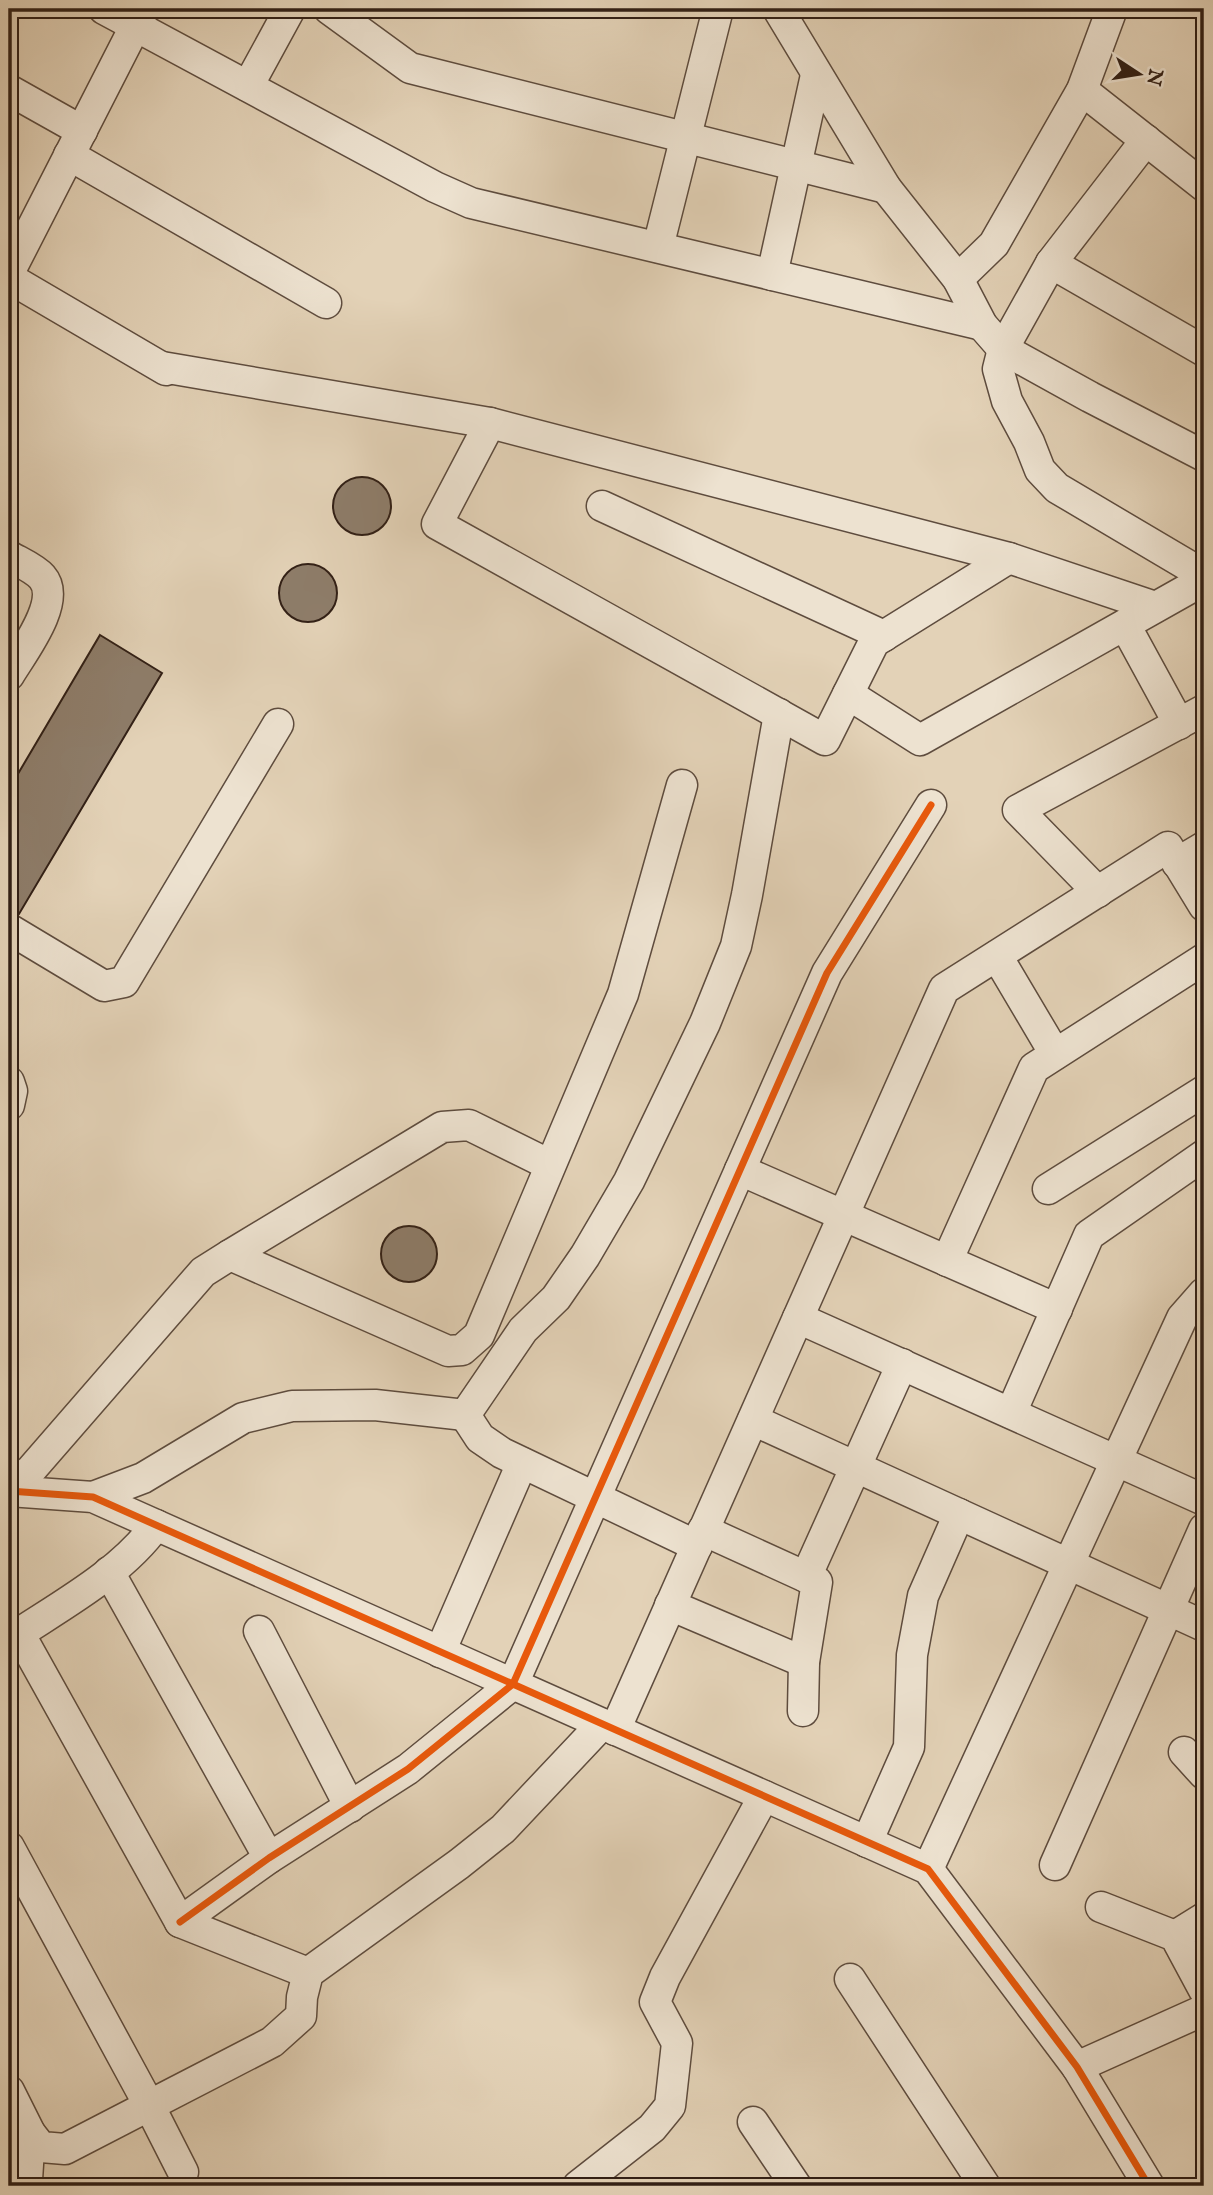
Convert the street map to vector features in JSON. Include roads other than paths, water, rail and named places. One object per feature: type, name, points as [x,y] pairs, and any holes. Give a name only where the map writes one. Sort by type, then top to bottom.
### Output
[{"type":"street","points":[[104,9],[140,17],[248,86],[435,187],[471,203],[982,325]]},
{"type":"street","points":[[248,86],[290,9]]},
{"type":"street","points":[[329,9],[410,68],[886,188]]},
{"type":"street","points":[[658,247],[718,9]]},
{"type":"street","points":[[778,9],[886,188],[958,279],[982,325],[1003,349],[1204,456]]},
{"type":"street","points":[[958,279],[994,244],[1082,90],[1112,9]]},
{"type":"street","points":[[140,17],[9,276],[164,368],[489,423],[1009,558],[1155,607]]},
{"type":"street","points":[[772,275],[816,75]]},
{"type":"street","points":[[9,90],[76,143],[326,303]]},
{"type":"street","points":[[1082,90],[1204,185]]},
{"type":"street","points":[[1146,140],[1051,263],[1003,349],[998,369],[1007,401],[1041,470],[1056,488],[1204,575]]},
{"type":"street","points":[[1051,263],[1204,351]]},
{"type":"street","points":[[489,423],[438,524],[825,740],[874,642],[1009,558]]},
{"type":"street","points":[[602,506],[884,636]]},
{"type":"street","points":[[9,556],[40,574],[48,592],[46,612],[9,676]]},
{"type":"street","points":[[848,694],[920,740],[1204,580]]},
{"type":"street","points":[[1098,891],[1018,810],[1191,717],[1125,625]]},
{"type":"street","points":[[466,1415],[523,1329],[556,1298],[584,1256],[629,1181],[705,1023],[736,946],[779,714]]},
{"type":"street","points":[[9,929],[104,986],[124,982],[278,724]]},
{"type":"street","points":[[230,1255],[448,1351],[462,1350],[479,1335],[623,994],[682,785]]},
{"type":"street","points":[[180,1922],[270,1858],[408,1769],[513,1684],[827,973],[930,806]]},
{"type":"street","points":[[9,2091],[30,2133],[41,2147],[65,2148],[272,2042],[301,2016],[308,1973],[503,1829],[609,1727],[670,1605],[944,989],[1168,847],[1204,906]]},
{"type":"street","points":[[1177,863],[1204,847]]},
{"type":"street","points":[[997,956],[1055,1054]]},
{"type":"street","points":[[947,1261],[1034,1068],[1204,959]]},
{"type":"street","points":[[9,1082],[12,1091],[9,1105]]},
{"type":"street","points":[[1048,1189],[1204,1091]]},
{"type":"street","points":[[9,1488],[30,1471],[203,1272],[442,1127],[469,1125],[550,1166]]},
{"type":"street","points":[[1011,1413],[1089,1235],[1204,1155]]},
{"type":"street","points":[[740,1170],[1056,1309]]},
{"type":"street","points":[[928,1869],[1182,1318],[1204,1293]]},
{"type":"street","points":[[798,1318],[1204,1500]]},
{"type":"street","points":[[806,1577],[901,1364]]},
{"type":"street","points":[[93,1497],[143,1478],[243,1418],[292,1406],[374,1405],[466,1415]]},
{"type":"street","points":[[466,1415],[480,1438],[522,1463],[595,1497],[817,1582],[804,1662],[803,1711]]},
{"type":"street","points":[[753,1420],[1204,1626]]},
{"type":"street","points":[[440,1651],[522,1463]]},
{"type":"street","points":[[9,1488],[93,1497],[928,1869],[1077,2067],[1138,2183]]},
{"type":"street","points":[[867,1842],[909,1747],[912,1655],[923,1596],[959,1514]]},
{"type":"street","points":[[156,1525],[141,1546],[109,1572],[14,1637],[180,1922],[308,1973]]},
{"type":"street","points":[[1055,1865],[1204,1529]]},
{"type":"street","points":[[109,1572],[270,1858]]},
{"type":"street","points":[[670,1605],[804,1662]]},
{"type":"street","points":[[259,1631],[350,1807]]},
{"type":"street","points":[[578,2186],[652,2127],[670,2106],[677,2043],[655,2002],[664,1978],[764,1796]]},
{"type":"street","points":[[9,1847],[183,2172]]},
{"type":"street","points":[[1101,1907],[1175,1936],[1204,1990]]},
{"type":"street","points":[[1175,1936],[1204,1918]]},
{"type":"street","points":[[850,1979],[985,2186]]},
{"type":"street","points":[[1077,2067],[1204,2010]]},
{"type":"street","points":[[753,2122],[796,2186]]},
{"type":"street","points":[[29,2186],[27,2180],[30,2133]]}]
